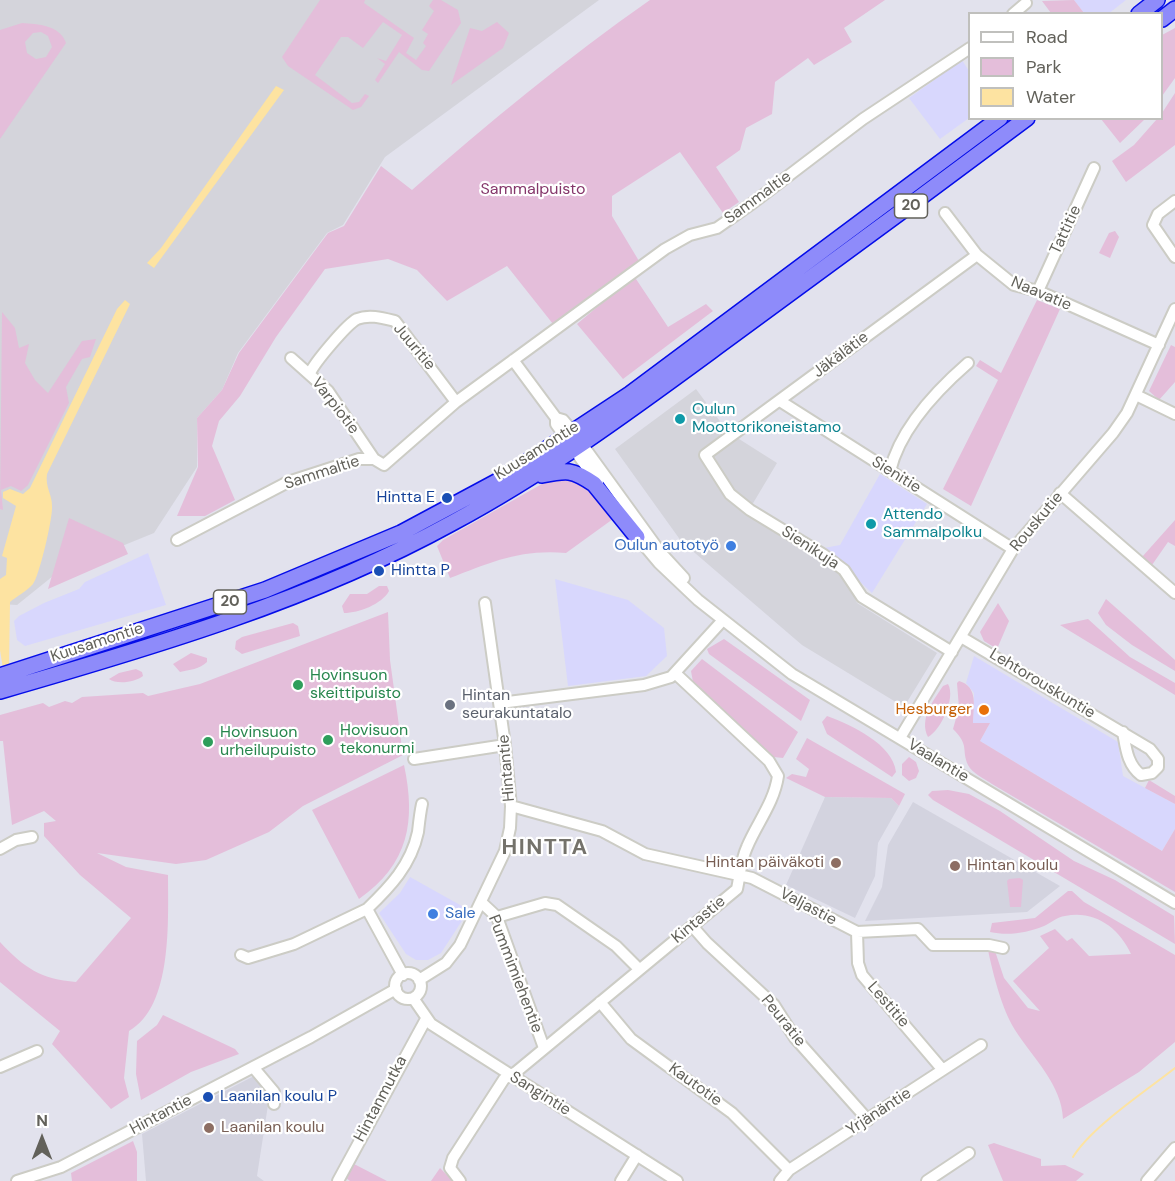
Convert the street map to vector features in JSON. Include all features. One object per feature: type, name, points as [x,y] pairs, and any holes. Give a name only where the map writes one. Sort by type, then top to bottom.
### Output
[{"type":"highway","points":[[1142,12],[1157,0]]},
{"type":"highway","name":"Kuusamontie","points":[[0,691],[177,636],[327,582],[451,524],[534,476],[574,442],[997,120]]},
{"type":"highway","name":"Kuusamontie","points":[[0,676],[180,620],[338,560],[451,507],[574,442],[899,215],[1024,120]]},
{"type":"highway","points":[[534,476],[566,470],[586,478],[594,484],[637,537]]},
{"type":"street","points":[[1015,12],[1026,3]]},
{"type":"street","name":"Sammaltie","points":[[177,540],[288,482],[359,459],[374,459],[384,465],[456,402],[665,249],[690,235],[717,228],[863,119],[968,49]]},
{"type":"street","name":"Tattitie","points":[[1038,291],[1094,168]]},
{"type":"street","points":[[1175,201],[1158,214],[1153,225],[1175,257]]},
{"type":"street","name":"Naavatie","points":[[945,213],[977,255],[1014,285],[1038,291],[1159,345]]},
{"type":"street","name":"Jäkälätie","points":[[705,455],[977,255]]},
{"type":"street","name":"Rouskutie","points":[[900,738],[1013,549],[1113,433],[1136,394],[1175,309]]},
{"type":"street","name":"Juuritie","points":[[310,373],[315,361],[356,320],[377,317],[395,321],[418,348],[456,402]]},
{"type":"street","name":"Varpiotie","points":[[291,358],[310,373],[339,405],[374,459]]},
{"type":"street","points":[[513,360],[556,418],[562,420],[574,442]]},
{"type":"street","points":[[890,471],[907,434],[927,404],[968,363]]},
{"type":"street","points":[[1136,394],[1175,414]]},
{"type":"street","name":"Sienitie","points":[[780,401],[1013,549]]},
{"type":"street","name":"Vaalantie","points":[[574,442],[637,537],[659,563],[723,621],[792,674],[1175,903]]},
{"type":"street","name":"Vaalantie","points":[[574,442],[709,608]]},
{"type":"street","name":"Sienikuja","points":[[705,455],[730,494],[750,510],[824,555],[844,570],[862,597],[952,652]]},
{"type":"street","points":[[1060,493],[1175,593]]},
{"type":"street","name":"Hintantie","points":[[419,980],[446,963],[460,945],[505,851],[511,806],[500,703],[485,603]]},
{"type":"street","points":[[500,703],[644,686],[675,673],[723,621]]},
{"type":"street","name":"Lehtorouskuntie","points":[[961,637],[1123,732]]},
{"type":"street","name":"Kintastie","points":[[460,1181],[450,1168],[453,1158],[504,1079],[737,889],[748,845],[762,820],[776,787],[778,776],[769,761],[675,673]]},
{"type":"street","points":[[414,759],[505,746]]},
{"type":"street","points":[[241,956],[248,958],[294,944],[367,909],[392,884],[408,858],[418,832],[422,804]]},
{"type":"street","name":"Valjastie","points":[[511,806],[602,831],[645,854],[740,875],[772,887],[857,932],[918,929],[933,945],[989,945],[1003,948]]},
{"type":"street","points":[[0,849],[16,840],[32,837]]},
{"type":"street","name":"Pummimiehentie","points":[[482,903],[496,917],[544,1048]]},
{"type":"street","points":[[496,917],[546,903],[557,905],[616,946],[639,969]]},
{"type":"street","points":[[367,909],[403,975]]},
{"type":"street","name":"Peuratie","points":[[693,927],[707,943],[774,1005],[795,1038],[868,1120]]},
{"type":"street","name":"Lestitie","points":[[857,932],[858,963],[862,975],[942,1069]]},
{"type":"street","points":[[412,974],[419,980],[420,990],[413,998],[402,998],[396,989],[397,980],[403,975],[412,974]]},
{"type":"street","name":"Hintantie","points":[[17,1181],[61,1167],[396,989]]},
{"type":"street","name":"Sangintie","points":[[413,998],[426,1019],[677,1181]]},
{"type":"street","name":"Kautotie","points":[[600,1002],[631,1039],[732,1113],[789,1170]]},
{"type":"street","name":"Hintanmutka","points":[[338,1181],[426,1019]]},
{"type":"street","name":"Yrjänäntie","points":[[780,1181],[789,1170],[981,1045]]},
{"type":"street","points":[[0,1067],[37,1052]]},
{"type":"street","points":[[253,1067],[274,1092],[274,1104]]},
{"type":"street","points":[[1147,1181],[1175,1148]]},
{"type":"street","points":[[927,1181],[969,1153]]},
{"type":"street","points":[[621,1181],[637,1155]]},
{"type":"shaded area","points":[[0,0],[599,0],[385,157],[343,225],[327,233],[238,353],[222,390],[197,418],[197,467],[154,533],[58,572],[17,605],[0,604]]},
{"type":"shaded area","points":[[1074,0],[1126,0],[1111,12],[1083,12]]},
{"type":"shaded area","points":[[962,60],[968,69],[968,119],[940,139],[909,98]]},
{"type":"shaded area","points":[[696,389],[728,432],[777,463],[746,515],[833,566],[848,583],[857,603],[937,653],[904,707],[802,645],[681,541],[615,449]]},
{"type":"shaded area","points":[[880,474],[927,504],[872,593],[824,548],[840,545]]},
{"type":"shaded area","points":[[148,553],[166,605],[25,646],[17,640],[14,621],[19,616],[79,589],[85,582]]},
{"type":"shaded area","points":[[555,579],[628,600],[664,628],[667,656],[646,676],[568,686]]},
{"type":"shaded area","points":[[974,656],[1118,742],[1123,776],[1175,804],[1175,829],[1162,851],[980,741],[990,723],[973,723],[974,693],[966,683]]},
{"type":"shaded area","name":"Hintan päiväkoti","points":[[825,797],[891,798],[899,806],[878,843],[875,876],[855,918],[786,885]]},
{"type":"shaded area","name":"Hintan koulu","points":[[913,802],[1060,886],[1027,912],[865,921],[882,887],[888,845]]},
{"type":"shaded area","points":[[410,877],[469,910],[441,953],[428,960],[416,960],[406,954],[379,913],[400,893]]},
{"type":"shaded area","name":"Laanilan koulu","points":[[254,1076],[270,1092],[257,1176],[264,1181],[146,1181],[142,1134]]},
{"type":"green space","points":[[320,0],[365,0],[364,3],[414,38],[406,53],[416,60],[426,46],[423,43],[428,34],[422,30],[434,11],[429,6],[433,0],[441,0],[458,10],[461,23],[429,71],[422,70],[399,52],[378,83],[375,80],[385,64],[377,58],[386,61],[402,35],[383,22],[363,48],[348,37],[341,37],[315,75],[352,103],[359,102],[365,94],[369,96],[361,107],[353,110],[288,66],[282,57]]},
{"type":"green space","name":"Sammalpuisto","points":[[650,0],[885,0],[844,28],[852,42],[814,65],[808,58],[775,82],[772,114],[746,128],[740,150],[716,167],[739,202],[723,213],[680,152],[612,196],[612,216],[639,261],[553,324],[507,266],[447,301],[417,270],[388,259],[325,269],[276,337],[240,396],[219,421],[212,446],[235,500],[205,516],[177,516],[198,467],[197,418],[222,390],[239,353],[328,233],[344,226],[381,166],[412,190],[528,92]]},
{"type":"green space","points":[[1074,0],[1083,12],[1050,12],[1042,1]]},
{"type":"green space","points":[[497,22],[509,33],[503,48],[451,85],[470,28],[482,31]]},
{"type":"green space","points":[[22,23],[41,25],[59,32],[66,43],[0,139],[0,30]],"holes":[[[41,32],[48,36],[52,47],[46,57],[36,59],[27,53],[25,42],[33,33]]]},
{"type":"green space","points":[[1175,28],[1175,78],[1163,95],[1163,34]]},
{"type":"green space","points":[[1175,93],[1175,145],[1126,182],[1112,161],[1134,145],[1156,120],[1163,120],[1163,111]]},
{"type":"green space","points":[[1102,120],[1144,120],[1120,143]]},
{"type":"green space","points":[[1115,231],[1119,237],[1110,258],[1099,253],[1109,233]]},
{"type":"green space","points":[[634,276],[668,327],[706,304],[713,311],[623,379],[577,324]]},
{"type":"green space","points":[[1037,300],[1060,309],[971,506],[943,489],[998,380],[976,366],[980,360],[1001,373]]},
{"type":"green space","points":[[2,312],[15,328],[19,348],[29,344],[25,363],[35,380],[48,393],[82,341],[96,339],[90,357],[82,359],[66,387],[69,403],[28,485],[21,491],[11,486],[1,490],[3,510],[0,509]]},
{"type":"green space","points":[[1171,345],[1175,347],[1175,382],[1159,400],[1149,391]]},
{"type":"green space","points":[[556,476],[589,485],[613,519],[566,553],[534,553],[506,558],[450,578],[437,546],[443,540]]},
{"type":"green space","points":[[69,518],[123,543],[128,554],[48,589]]},
{"type":"green space","points":[[1175,520],[1175,546],[1168,542],[1152,565],[1142,557]]},
{"type":"green space","points":[[379,586],[387,586],[389,591],[376,604],[344,613],[342,606],[350,594],[367,594]]},
{"type":"green space","points":[[1106,599],[1175,660],[1175,671],[1132,645],[1106,625],[1098,613]]},
{"type":"green space","points":[[998,603],[1009,621],[997,649],[984,641],[980,632]]},
{"type":"green space","name":"Hovinsuon urheilupuisto","points":[[388,612],[390,660],[403,755],[303,806],[269,832],[206,860],[176,864],[97,853],[126,867],[168,875],[167,938],[161,983],[154,1002],[143,1019],[129,1031],[124,1078],[129,1097],[111,1109],[52,1044],[60,1031],[0,982],[0,942],[17,959],[34,971],[53,978],[76,982],[131,918],[80,875],[44,836],[44,823],[56,821],[44,811],[12,825],[3,741],[0,741],[0,715],[43,703],[49,707],[65,701],[72,703],[82,697],[143,693],[148,696],[200,684]]},
{"type":"green space","points":[[1088,619],[1130,657],[1175,683],[1175,695],[1060,625]]},
{"type":"green space","points":[[293,623],[298,626],[300,636],[242,654],[235,649],[236,641],[242,637]]},
{"type":"green space","points":[[724,639],[810,700],[801,721],[709,654],[707,649]]},
{"type":"green space","points":[[191,653],[207,658],[207,662],[198,668],[180,672],[173,664]]},
{"type":"green space","points":[[702,659],[798,732],[783,758],[774,757],[693,682],[691,671]]},
{"type":"green space","points":[[136,669],[142,672],[143,676],[136,680],[121,682],[109,679],[119,673]]},
{"type":"green space","points":[[959,681],[970,688],[974,698],[973,723],[990,723],[980,741],[1162,851],[1175,829],[1175,892],[972,771],[966,760],[962,740],[953,729],[959,708],[957,683]]},
{"type":"green space","points":[[948,684],[950,697],[946,713],[938,728],[928,737],[925,724],[928,710],[943,686]]},
{"type":"green space","points":[[827,716],[859,730],[879,744],[893,762],[896,772],[892,777],[827,734],[822,722]]},
{"type":"green space","points":[[807,738],[905,794],[899,806],[891,798],[825,797],[786,778],[792,774],[806,777],[809,769],[796,759]]},
{"type":"green space","points":[[909,757],[916,762],[919,771],[916,778],[909,781],[902,775],[902,764]]},
{"type":"green space","points":[[404,765],[409,805],[405,840],[389,871],[359,899],[312,810]]},
{"type":"green space","points":[[1149,780],[1175,796],[1175,804],[1145,788]]},
{"type":"green space","points":[[948,790],[969,794],[1000,811],[1074,861],[1115,880],[1174,916],[1175,944],[928,795],[932,791]]},
{"type":"green space","points":[[1020,878],[1023,880],[1021,907],[1010,907],[1007,881]]},
{"type":"green space","points":[[1068,891],[1072,891],[1084,902],[1175,955],[1175,1042],[1139,1072],[1063,1119],[1058,1095],[1052,1083],[1015,1030],[1006,1012],[995,981],[988,950],[995,951],[1004,978],[1028,1008],[1040,1011],[1013,981],[1049,948],[1040,936],[1055,929],[1067,941],[1072,938],[1089,956],[1131,954],[1113,929],[1105,923],[1086,916],[1062,917],[1024,932],[1004,934],[990,932],[992,923],[1035,918]]},
{"type":"green space","points":[[163,1015],[235,1049],[239,1054],[191,1072],[141,1100],[136,1074],[137,1041],[157,1025]]},
{"type":"green space","points":[[133,1141],[137,1152],[137,1181],[72,1181],[71,1173]]},
{"type":"green space","points":[[994,1143],[1041,1159],[1041,1166],[1065,1165],[1084,1174],[1076,1181],[1003,1181],[988,1145]]},
{"type":"green space","points":[[354,1164],[387,1181],[350,1181],[346,1178]]},
{"type":"green space","points":[[440,1168],[453,1181],[431,1181]]},
{"type":"water","points":[[276,86],[284,90],[154,268],[147,263],[161,248]]},
{"type":"water","points":[[125,300],[130,304],[47,474],[52,506],[48,534],[36,579],[28,589],[10,602],[9,667],[3,669],[0,650],[0,579],[6,575],[7,558],[2,556],[16,506],[3,498],[3,492],[10,489],[23,494],[30,488],[117,309]]},
{"type":"waterway","points":[[1073,1157],[1092,1134],[1175,1068]]},
{"type":"place","name":"Oulun Moottorikoneistamo","points":[[680,419]]},
{"type":"place","name":"Hintta E","points":[[447,498]]},
{"type":"place","name":"Attendo Sammalpolku","points":[[871,524]]},
{"type":"place","name":"Oulun autotyö","points":[[731,546]]},
{"type":"place","name":"Hintta P","points":[[379,571]]},
{"type":"place","name":"Hovinsuon skeittipuisto","points":[[298,685]]},
{"type":"place","name":"Hintan seurakuntatalo","points":[[450,705]]},
{"type":"place","name":"Hesburger","points":[[984,710]]},
{"type":"place","name":"Hovisuon tekonurmi","points":[[328,740]]},
{"type":"place","name":"Hovinsuon urheilupuisto","points":[[208,742]]},
{"type":"place","name":"Hintan päiväkoti","points":[[836,863]]},
{"type":"place","name":"Hintan koulu","points":[[955,866]]},
{"type":"place","name":"Sale","points":[[433,914]]},
{"type":"place","name":"Laanilan koulu P","points":[[208,1097]]},
{"type":"place","name":"Laanilan koulu","points":[[209,1128]]},
{"type":"district","name":"HINTTA","points":[[545,848]]}]
